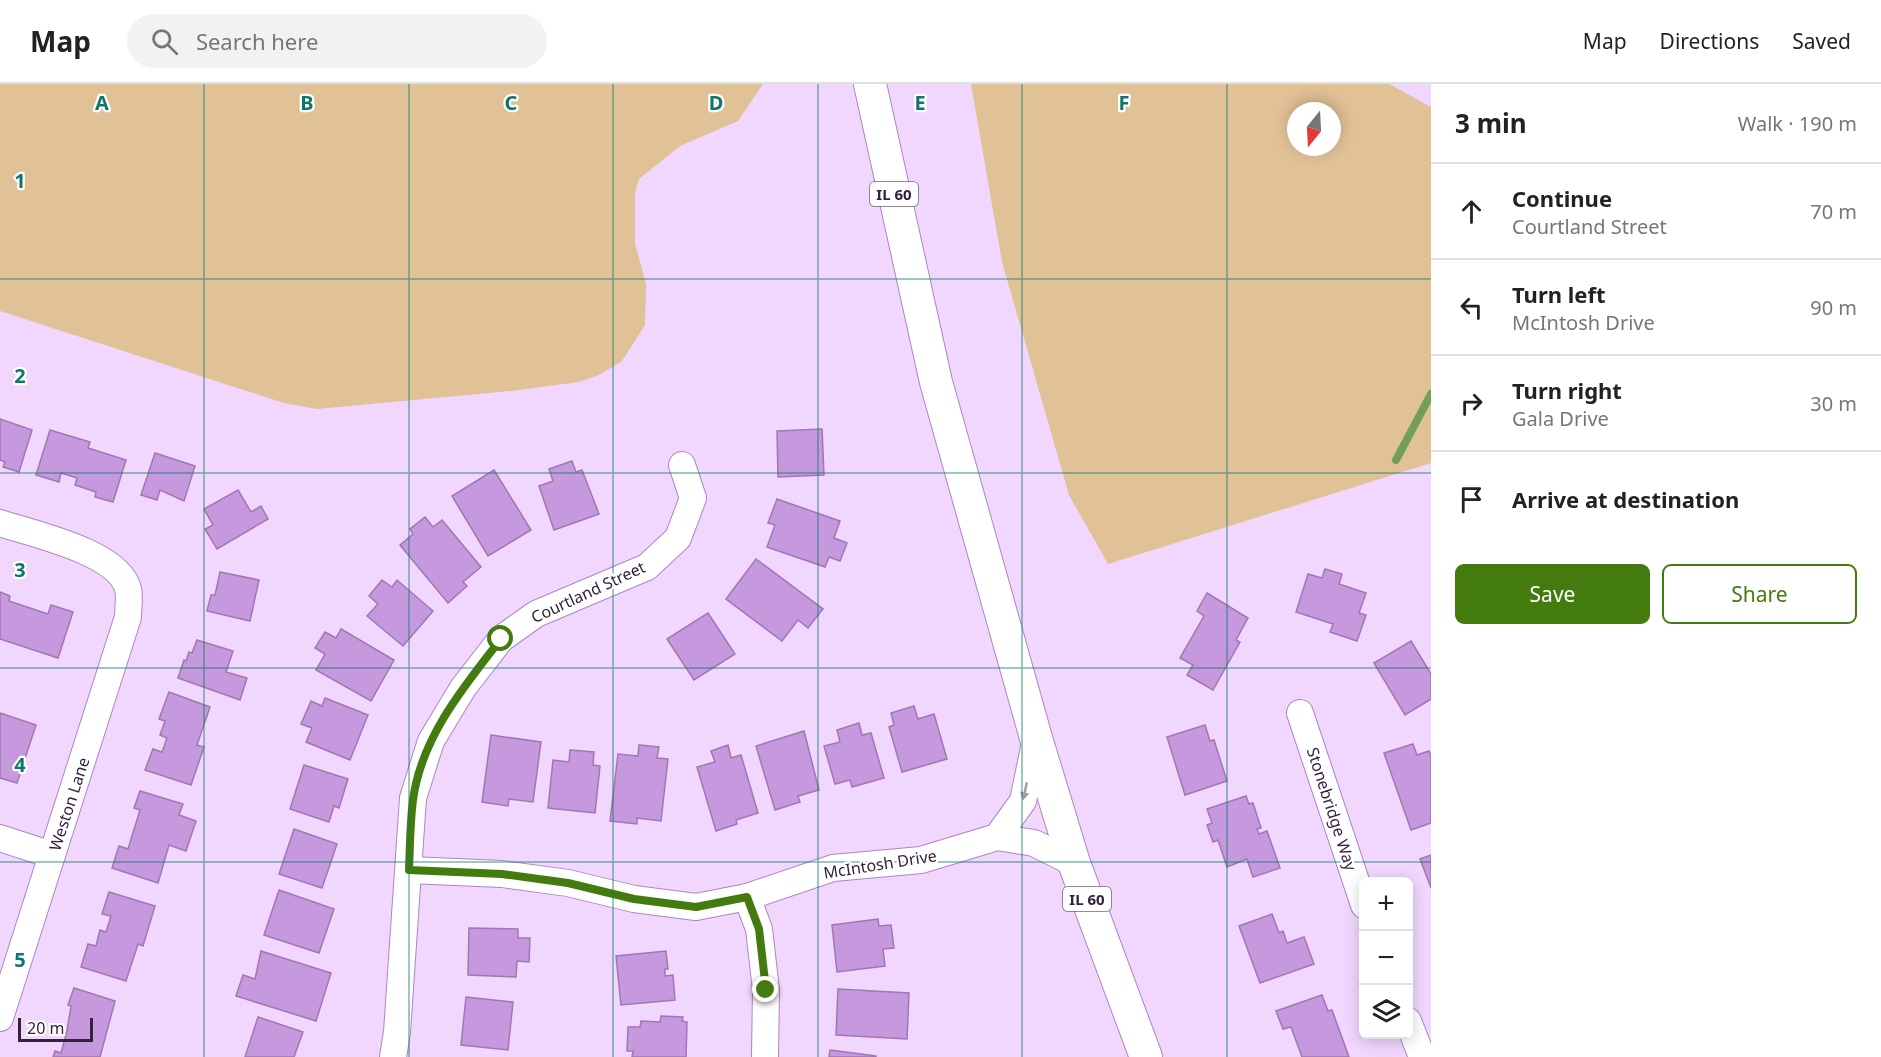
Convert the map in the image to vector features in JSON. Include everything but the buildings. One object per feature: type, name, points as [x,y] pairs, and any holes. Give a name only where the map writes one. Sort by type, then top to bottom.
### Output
[{"type":"main road","name":"IL 60","points":[[870,84],[936,381],[1036,738],[1074,863],[1146,1057]]},
{"type":"street","name":"Courtland Street","points":[[393,1057],[398,1032],[413,798],[430,741],[463,688],[501,639],[536,614],[647,567],[678,538],[693,498],[682,465]]},
{"type":"street","name":"Weston Lane","points":[[0,523],[94,556],[114,567],[128,588],[128,617],[0,1018]]},
{"type":"street","name":"Stonebridge Way","points":[[1300,713],[1359,890]]},
{"type":"street","points":[[997,837],[1023,801],[1036,738]]},
{"type":"street","name":"McIntosh Drive","points":[[409,870],[502,874],[568,883],[634,899],[696,907],[747,897],[833,868],[921,860],[997,837],[1034,843],[1074,863]]},
{"type":"street","points":[[0,838],[52,855]]},
{"type":"street","points":[[747,897],[759,929],[766,990],[765,1057]]},
{"type":"street","points":[[1413,1034],[1422,1057]]},
{"type":"shaded area","points":[[0,84],[763,84],[738,121],[680,146],[639,179],[635,193],[635,243],[646,284],[645,325],[622,361],[599,375],[579,382],[511,391],[317,409],[284,403],[0,311]]},
{"type":"shaded area","points":[[971,84],[1389,84],[1431,107],[1431,463],[1108,564],[1069,495],[1002,262]]},
{"type":"waterway","points":[[1396,460],[1431,394]]},
{"type":"route","points":[[501,639],[463,688],[430,741],[413,798],[409,870],[502,874],[568,883],[634,899],[696,907],[747,897],[759,929],[766,990]]}]
